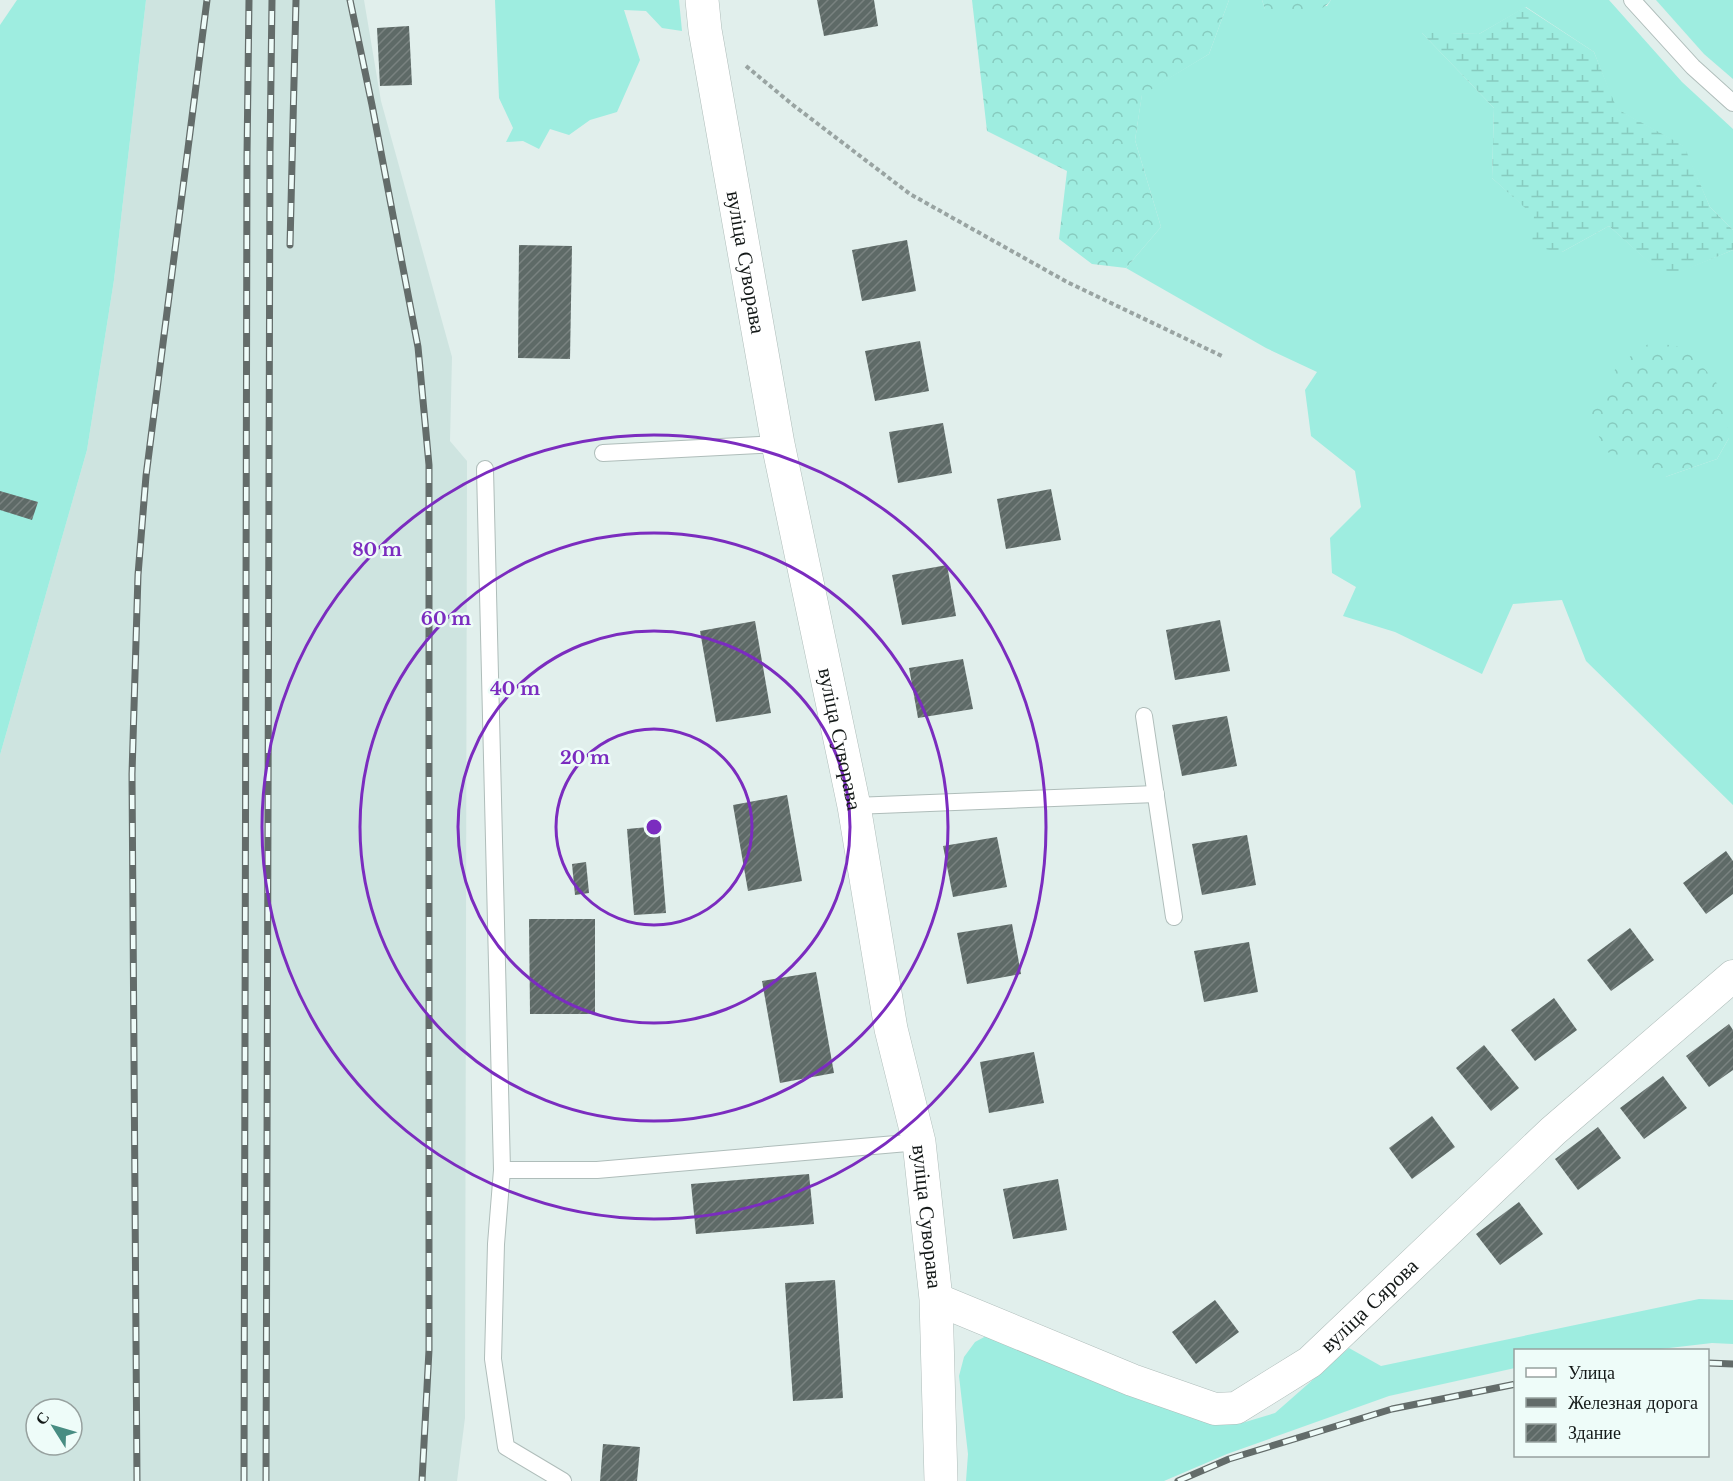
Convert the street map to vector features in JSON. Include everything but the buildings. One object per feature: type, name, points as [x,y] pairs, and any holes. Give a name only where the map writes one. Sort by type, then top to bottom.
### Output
[{"type":"street","name":"вуліца Суворава","points":[[703,15],[778,444],[854,806],[891,1029],[919,1142],[936,1299],[941,1481]]},
{"type":"street","name":"вуліца Сярова","points":[[936,1299],[1132,1380],[1215,1409],[1236,1408],[1310,1362],[1553,1131],[1733,976]]},
{"type":"lane","points":[[1632,0],[1693,67],[1733,103]]},
{"type":"lane","points":[[603,453],[778,444]]},
{"type":"lane","points":[[485,469],[502,1170],[496,1244],[493,1359],[506,1447],[563,1481]]},
{"type":"lane","points":[[1144,716],[1174,917]]},
{"type":"lane","points":[[854,806],[1156,794]]},
{"type":"lane","points":[[502,1170],[597,1170],[919,1142]]},
{"type":"path","points":[[703,15],[793,105],[910,194],[1067,282],[1224,357]]},
{"type":"shaded area","points":[[146,0],[364,0],[381,101],[452,357],[450,441],[467,461],[465,1418],[457,1481],[0,1481],[0,755],[87,450],[114,280]]},
{"type":"green space","points":[[17,0],[146,0],[114,280],[87,450],[0,755],[0,25]]},
{"type":"green space","points":[[495,0],[679,0],[682,31],[662,28],[646,11],[624,10],[640,60],[617,112],[590,120],[569,135],[550,129],[539,149],[523,141],[506,142],[513,128],[499,98]]},
{"type":"green space","points":[[972,0],[1229,0],[1209,54],[1142,95],[1135,140],[1161,227],[1126,268],[1092,264],[1059,239],[1067,171],[987,131]]},
{"type":"green space","points":[[1229,0],[1262,0],[1265,9],[1327,6],[1331,0],[1609,0],[1682,82],[1733,129],[1733,230],[1710,207],[1683,146],[1616,109],[1594,52],[1526,7],[1479,34],[1422,33],[1494,108],[1492,178],[1535,216],[1562,252],[1609,226],[1666,277],[1733,250],[1733,805],[1586,661],[1562,600],[1513,604],[1482,674],[1395,632],[1343,616],[1356,587],[1332,573],[1330,538],[1361,507],[1355,471],[1311,436],[1305,390],[1317,372],[1266,348],[1126,268],[1161,227],[1135,140],[1142,94],[1209,54]],"holes":[[[1729,438],[1717,459],[1665,477]]]},
{"type":"green space","points":[[1262,0],[1331,0],[1318,10],[1300,13],[1265,9]]},
{"type":"green space","points":[[1656,0],[1733,0],[1733,79],[1704,54]]},
{"type":"green space","points":[[1525,7],[1594,52],[1617,109],[1684,146],[1710,207],[1733,230],[1733,250],[1666,278],[1609,226],[1562,252],[1532,247],[1534,216],[1492,178],[1494,108],[1421,32],[1479,34]]},
{"type":"green space","points":[[1651,342],[1687,348],[1720,387],[1729,438],[1717,459],[1665,477],[1605,451],[1588,410],[1618,365]]},
{"type":"green space","points":[[1699,1299],[1733,1300],[1733,1344],[1712,1343],[1661,1349],[1514,1349],[1514,1368],[1389,1396],[1227,1454],[1164,1481],[966,1481],[968,1454],[959,1376],[964,1357],[975,1342],[988,1335],[1211,1419],[1242,1423],[1275,1413],[1349,1348],[1381,1366]]},
{"type":"railway","points":[[137,1481],[132,774],[138,575],[146,476],[207,0]]},
{"type":"railway","points":[[244,1481],[249,0]]},
{"type":"railway","points":[[266,1481],[272,0]]},
{"type":"railway","points":[[290,245],[296,0]]},
{"type":"railway","points":[[350,0],[418,347],[429,465],[429,1350],[422,1481]]},
{"type":"railway","points":[[1709,1363],[1733,1364]]},
{"type":"railway","points":[[1178,1481],[1229,1459],[1392,1409],[1514,1384]]}]
